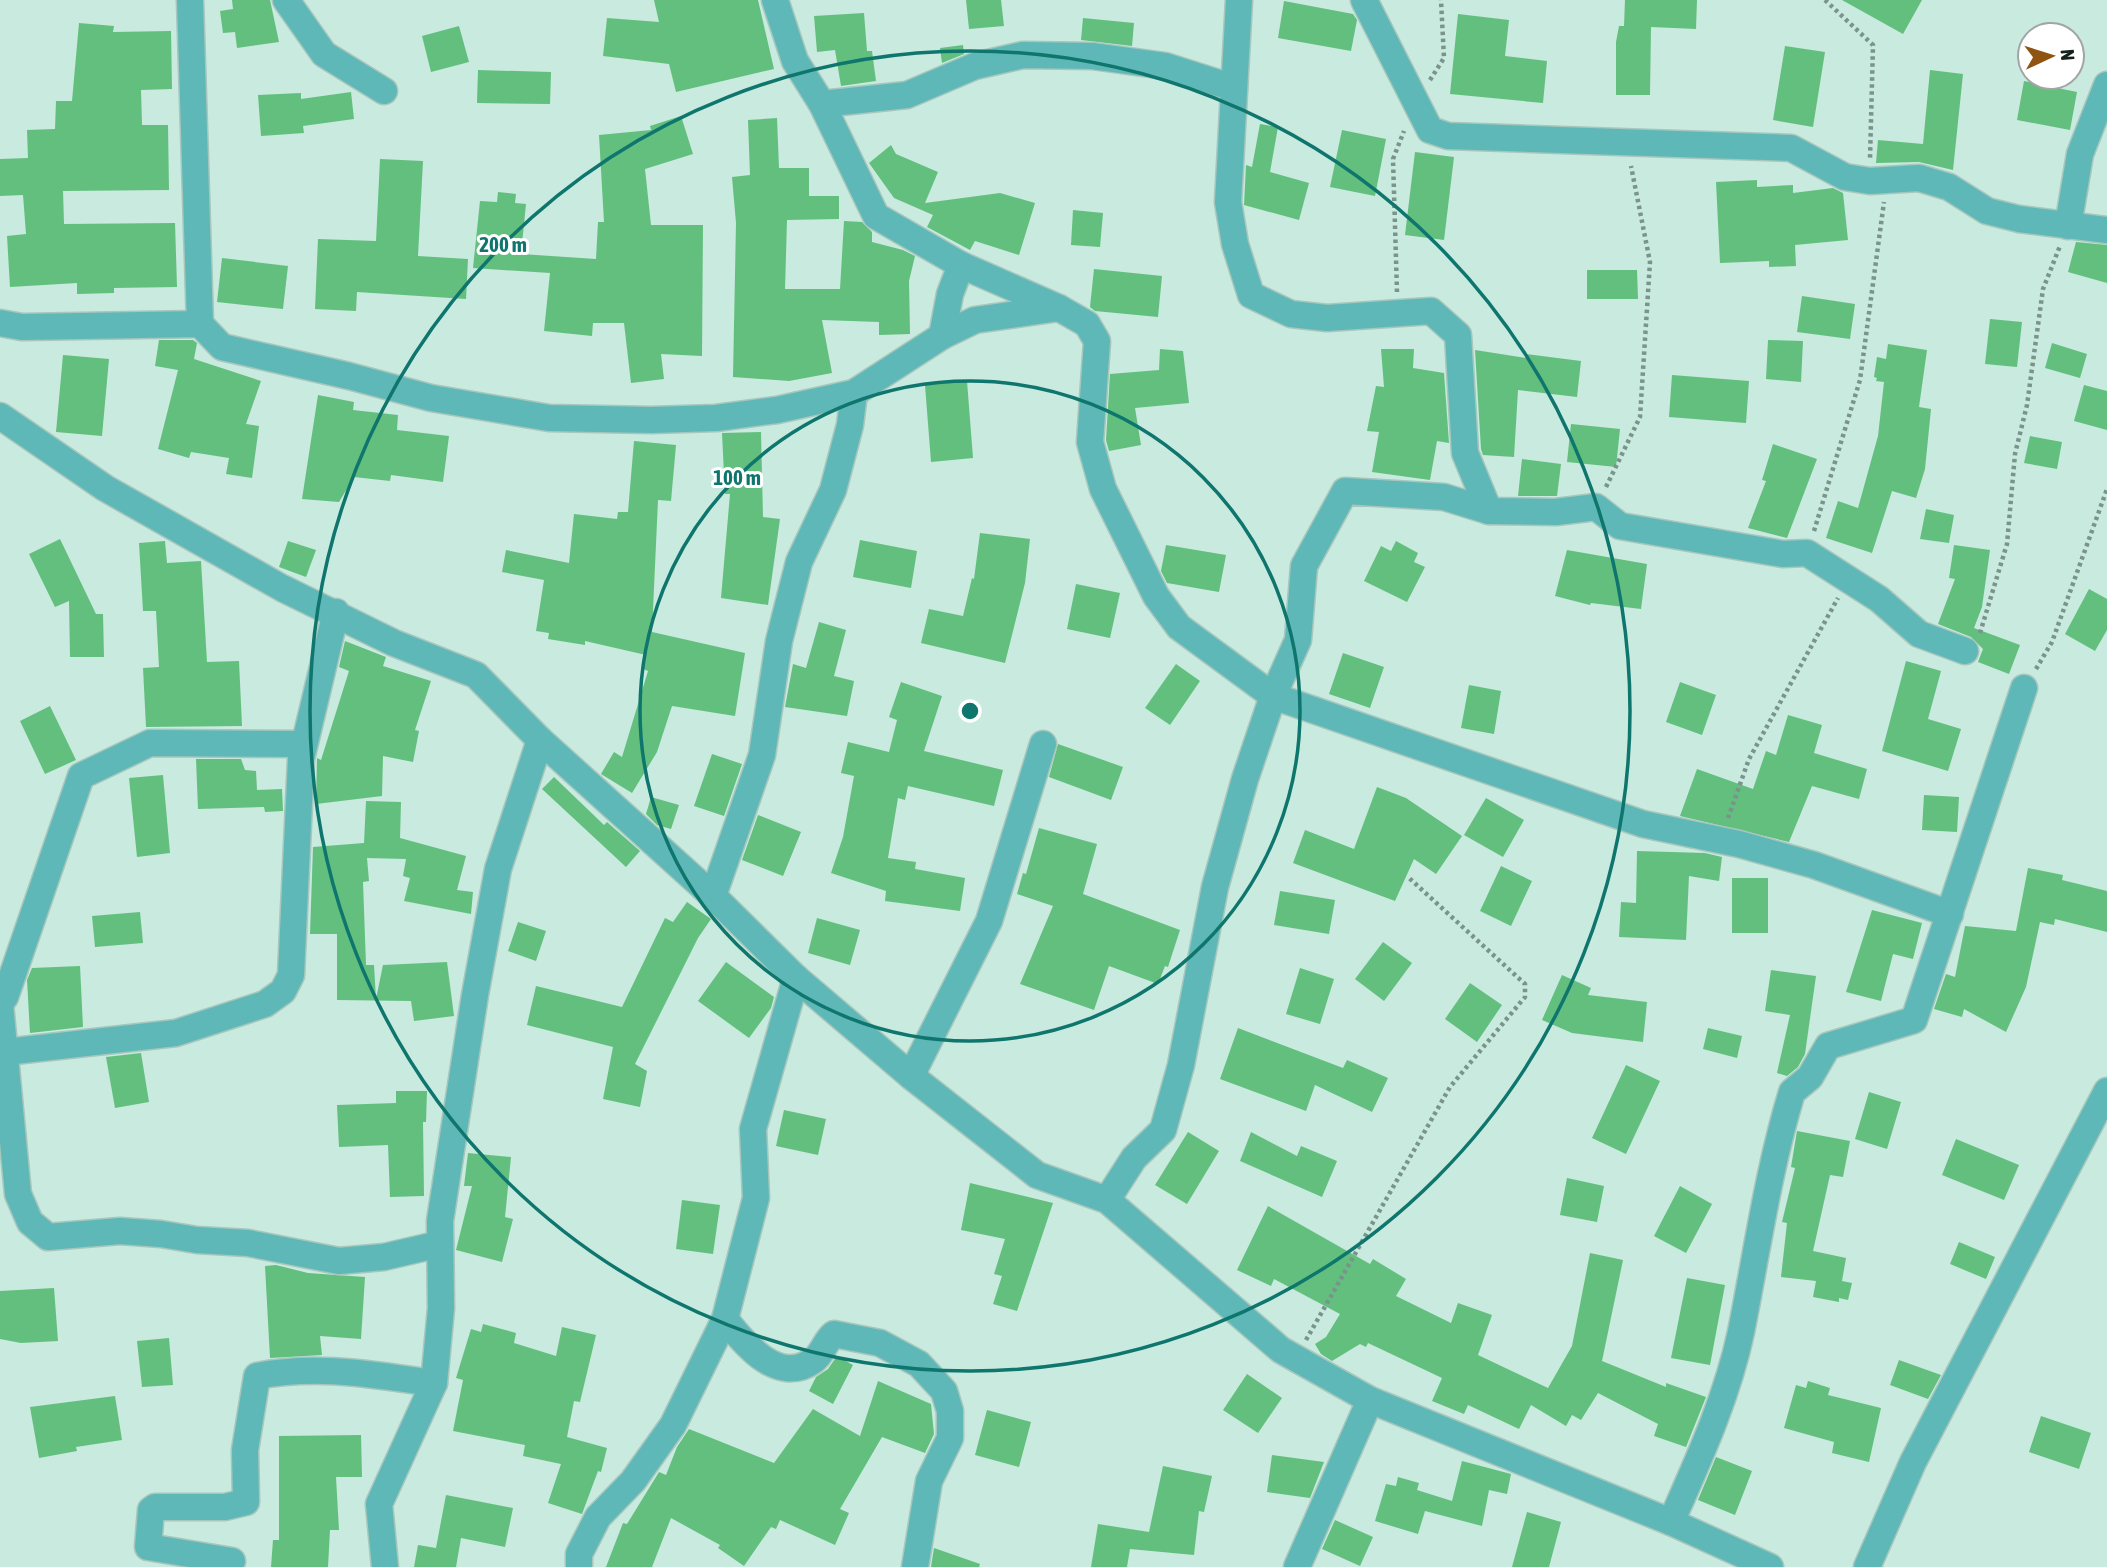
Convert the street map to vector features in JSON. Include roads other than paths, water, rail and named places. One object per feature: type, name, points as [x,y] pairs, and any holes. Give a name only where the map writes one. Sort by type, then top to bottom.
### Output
[{"type":"street","points":[[190,0],[200,324],[222,347],[431,398],[549,418],[716,418],[854,393],[942,336],[975,320],[1059,308]]},
{"type":"street","points":[[286,0],[324,54],[384,91]]},
{"type":"street","points":[[1239,0],[1228,202],[1235,244],[1251,295],[1290,314],[1327,318],[1431,311],[1458,335],[1465,453],[1489,511]]},
{"type":"street","points":[[1364,0],[1430,130],[1448,136],[1791,148],[1845,177],[1878,181],[1919,178],[1949,187],[1987,211],[2068,226],[2107,230]]},
{"type":"street","points":[[776,2],[795,61],[822,104],[876,216],[961,265],[1059,308],[1087,324],[1097,341],[1090,442],[1103,489],[1156,596],[1179,627],[1273,696],[1643,824],[1720,840],[1814,866],[1950,914]]},
{"type":"street","points":[[822,104],[907,95],[975,66],[1023,55],[1092,56],[1165,66],[1234,88]]},
{"type":"street","points":[[2068,226],[2080,154],[2107,85]]},
{"type":"street","points":[[942,336],[950,294],[961,265]]},
{"type":"street","points":[[0,323],[22,327],[200,324]]},
{"type":"street","points":[[713,896],[762,755],[779,640],[799,562],[833,490],[850,425],[854,393]]},
{"type":"street","points":[[0,416],[105,488],[282,588],[336,612],[394,643],[476,675],[540,740],[713,896],[796,978],[911,1076],[1037,1175],[1107,1200],[1281,1350],[1370,1399],[1671,1522],[1770,1567]]},
{"type":"street","points":[[1107,1200],[1134,1158],[1163,1130],[1181,1065],[1215,887],[1245,779],[1273,696],[1298,640],[1304,566],[1345,491],[1444,497],[1489,511],[1556,512],[1597,507],[1620,526],[1783,554],[1807,553],[1849,579],[1919,634],[1965,651]]},
{"type":"street","points":[[5,1052],[176,1034],[265,1004],[284,991],[292,975],[304,744],[336,612]]},
{"type":"street","points":[[1671,1522],[1710,1433],[1740,1334],[1754,1253],[1792,1092],[1810,1077],[1828,1046],[1913,1020],[2024,688]]},
{"type":"street","points":[[385,1567],[379,1504],[434,1383],[440,1308],[440,1221],[452,1135],[498,869],[540,740]]},
{"type":"street","points":[[304,744],[149,744],[81,776],[62,837],[5,997],[0,1004],[18,1194],[30,1222],[48,1237],[120,1231],[161,1234],[197,1240],[248,1243],[338,1261],[384,1257],[440,1244]]},
{"type":"street","points":[[911,1076],[926,1051],[989,921],[1043,744]]},
{"type":"street","points":[[579,1567],[579,1555],[598,1517],[633,1481],[673,1425],[725,1319],[756,1198],[753,1129],[796,978]]},
{"type":"street","points":[[1867,1567],[1913,1462],[2107,1091]]},
{"type":"street","points":[[725,1319],[761,1359],[789,1369],[805,1366],[818,1357],[825,1341],[834,1334],[880,1343],[919,1364],[944,1391],[950,1411],[950,1438],[929,1481],[913,1565]]},
{"type":"street","points":[[232,1561],[148,1547],[151,1510],[155,1507],[225,1507],[246,1503],[245,1450],[257,1376],[306,1369],[332,1369],[434,1383]]},
{"type":"street","points":[[1297,1567],[1370,1399]]}]
